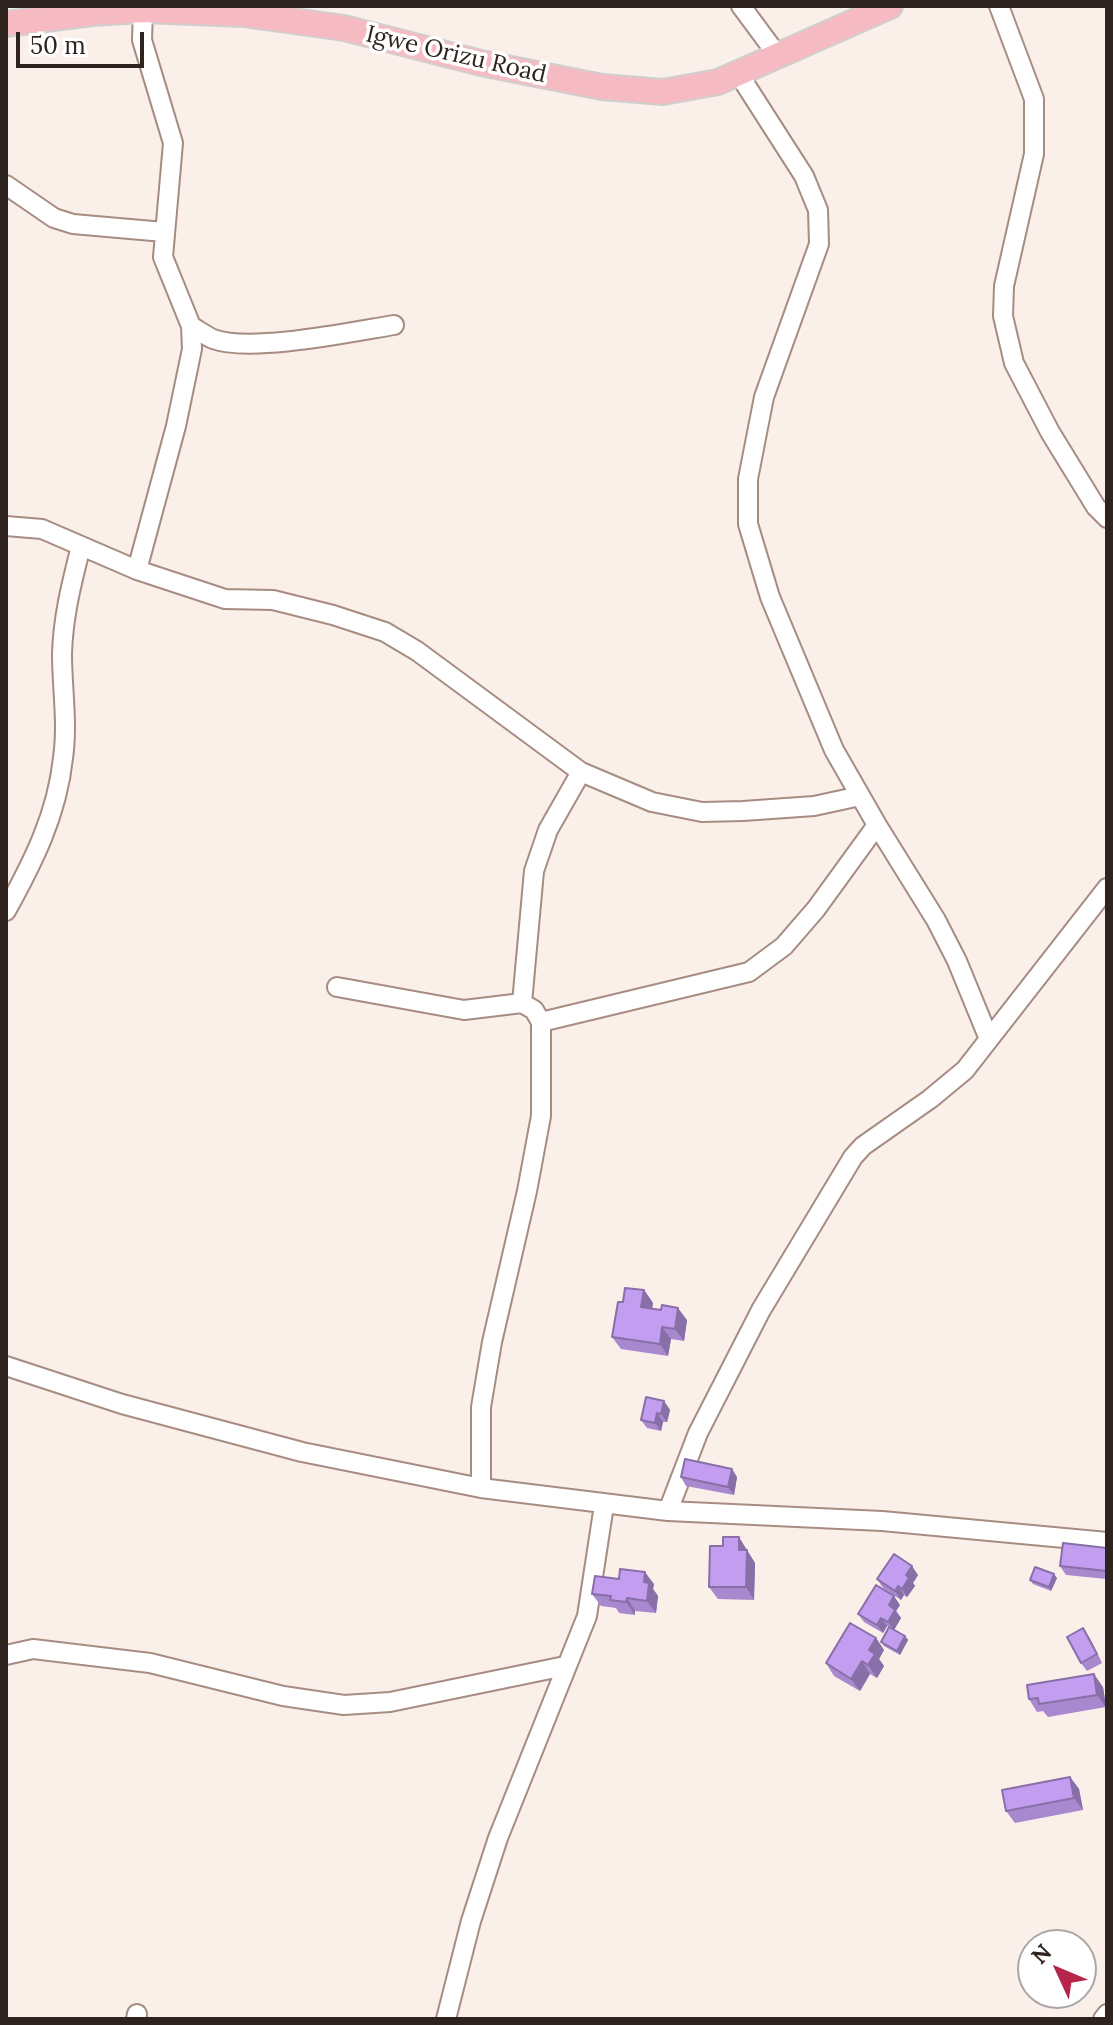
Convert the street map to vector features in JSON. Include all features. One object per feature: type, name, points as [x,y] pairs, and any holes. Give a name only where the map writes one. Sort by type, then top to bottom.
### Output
[{"type":"main road","name":"Igwe Orizu Road","points":[[6,24],[143,10],[243,14],[344,28],[481,63],[602,87],[663,92],[718,82],[890,6]]},
{"type":"street","points":[[741,6],[778,56]]},
{"type":"street","points":[[999,6],[1034,99],[1034,154],[1004,286],[1003,316],[1014,363],[1021,377],[1050,432],[1096,507],[1107,518]]},
{"type":"street","points":[[137,570],[176,426],[192,349],[191,326],[163,257],[173,143],[142,40],[143,10]]},
{"type":"street","points":[[738,73],[804,176],[818,210],[819,244],[764,397],[748,479],[748,524],[770,597],[834,750],[943,934],[989,1039]]},
{"type":"street","points":[[6,185],[54,218],[73,224],[164,232]]},
{"type":"street","points":[[191,326],[213,339],[239,344],[318,337],[394,325]]},
{"type":"street","points":[[6,526],[42,529],[137,570],[225,599],[273,600],[385,632],[417,651],[581,772],[652,802],[702,812],[791,809],[860,796]]},
{"type":"street","points":[[6,911],[37,855],[53,811],[65,729],[62,654],[66,605],[81,546]]},
{"type":"street","points":[[522,1003],[534,871],[548,830],[581,772]]},
{"type":"street","points":[[541,1022],[749,972],[784,946],[816,909],[877,825]]},
{"type":"street","points":[[668,1511],[698,1433],[761,1310],[853,1157],[863,1146],[965,1070],[1107,888]]},
{"type":"street","points":[[337,987],[464,1010],[522,1003],[534,1010],[541,1022],[541,1116],[481,1407],[481,1488]]},
{"type":"street","points":[[6,1366],[122,1404],[262,1442],[481,1488],[668,1511],[882,1521],[1107,1542]]},
{"type":"street","points":[[446,2019],[471,1921],[498,1838],[587,1616],[604,1505]]},
{"type":"street","points":[[6,1655],[33,1649],[150,1663],[283,1696],[344,1705],[390,1702],[565,1666]]},
{"type":"street","points":[[1103,2019],[1107,2014]]},
{"type":"building","points":[[625,1288],[644,1290],[641,1307],[661,1310],[662,1305],[678,1308],[675,1329],[662,1327],[660,1344],[612,1337],[618,1302],[623,1302]]},
{"type":"building","points":[[646,1397],[664,1401],[655,1423],[641,1420]]},
{"type":"building","points":[[685,1459],[732,1469],[728,1487],[681,1477]]},
{"type":"building","points":[[723,1537],[739,1537],[739,1550],[747,1550],[746,1587],[709,1587],[710,1546],[723,1546]]},
{"type":"building","points":[[1063,1543],[1107,1548],[1107,1571],[1060,1566]]},
{"type":"building","points":[[894,1554],[912,1566],[902,1589],[898,1586],[895,1591],[877,1579]]},
{"type":"building","points":[[1035,1567],[1054,1574],[1049,1587],[1030,1580]]},
{"type":"building","points":[[620,1569],[645,1572],[644,1582],[649,1583],[647,1601],[627,1598],[626,1602],[610,1600],[611,1596],[592,1594],[595,1576],[619,1579]]},
{"type":"building","points":[[876,1585],[894,1596],[889,1605],[895,1610],[888,1622],[881,1618],[877,1625],[858,1614]]},
{"type":"building","points":[[850,1623],[876,1638],[869,1650],[875,1654],[868,1665],[862,1661],[851,1679],[826,1663]]},
{"type":"building","points":[[889,1627],[905,1636],[897,1651],[881,1642]]},
{"type":"building","points":[[1083,1628],[1097,1654],[1081,1663],[1067,1637]]},
{"type":"building","points":[[1094,1674],[1097,1695],[1039,1704],[1038,1698],[1029,1699],[1027,1685]]},
{"type":"building","points":[[1070,1777],[1074,1798],[1006,1811],[1002,1790]]}]
